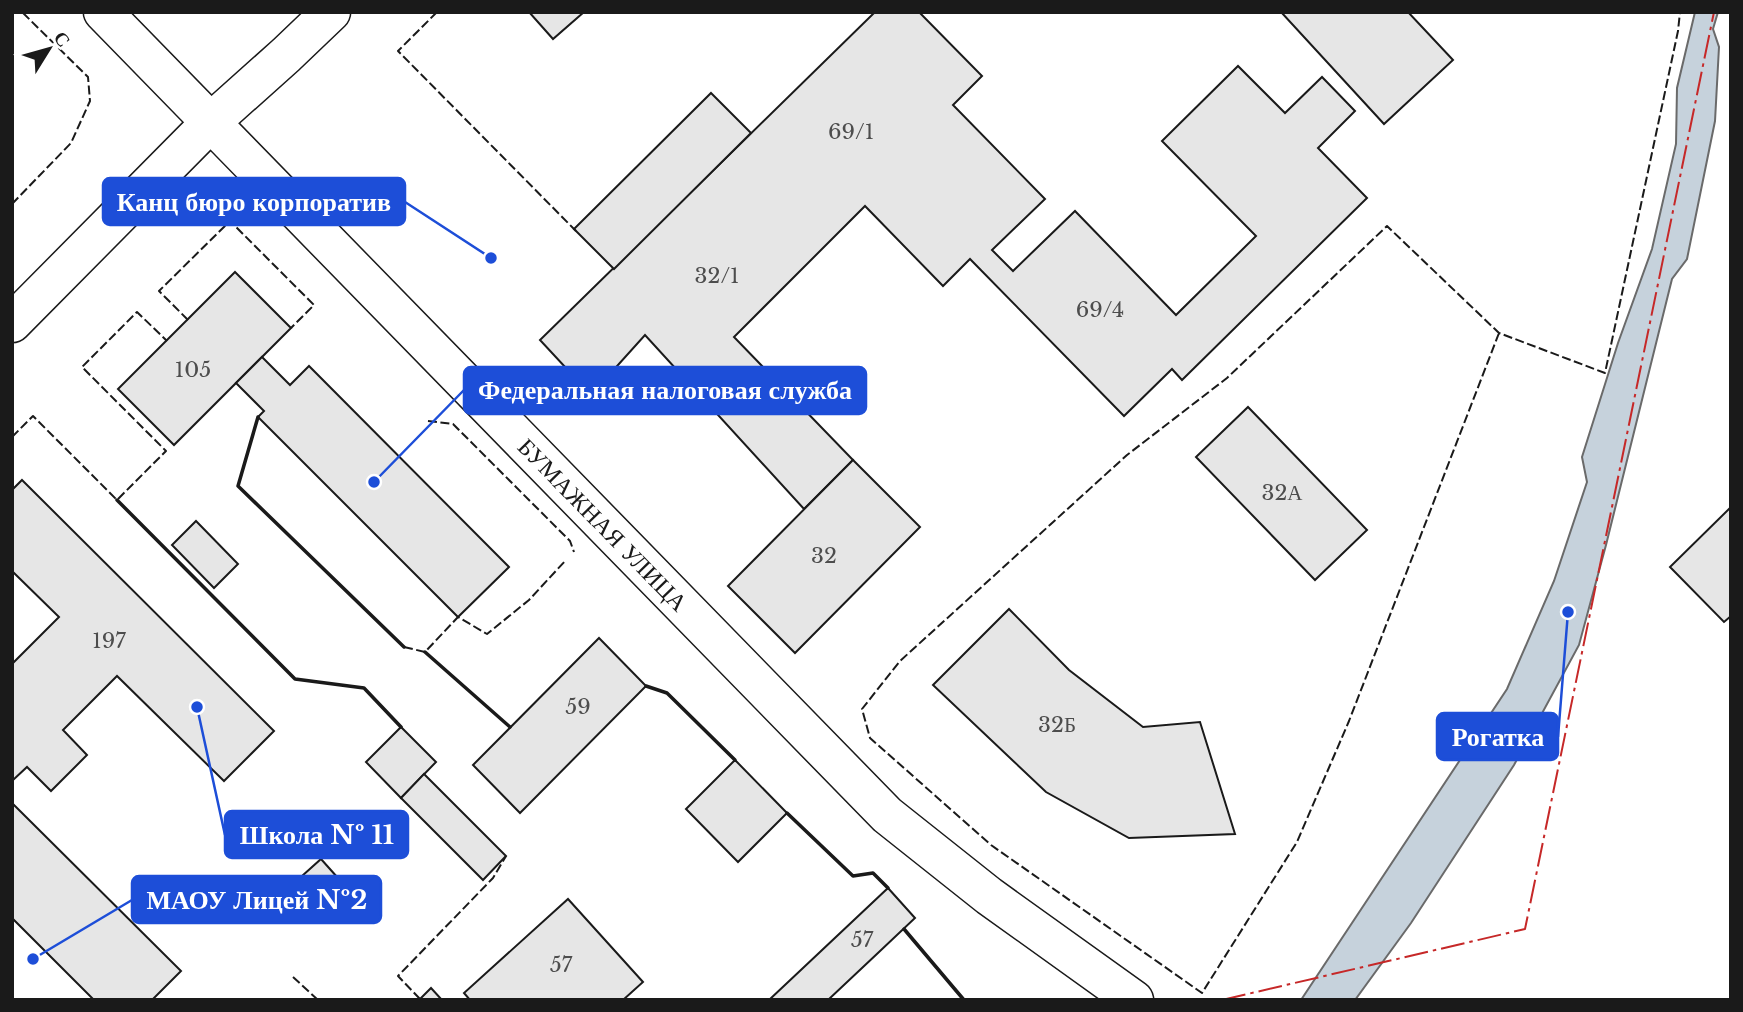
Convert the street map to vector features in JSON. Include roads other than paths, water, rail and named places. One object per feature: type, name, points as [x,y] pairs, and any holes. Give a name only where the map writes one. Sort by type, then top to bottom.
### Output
[{"type":"street","name":"БУМАЖНАЯ УЛИЦА","points":[[103,12],[887,815],[989,896],[1134,1000]]},
{"type":"street","points":[[12,323],[210,123],[331,12]]},
{"type":"place","name":"Канц бюро корпоратив","points":[[491,258]]},
{"type":"place","name":"Федеральная налоговая служба","points":[[374,482]]},
{"type":"place","name":"Рогатка","points":[[1568,612]]},
{"type":"place","name":"Школа № 11","points":[[197,707]]},
{"type":"place","name":"МАОУ Лицей №2","points":[[33,959]]}]
